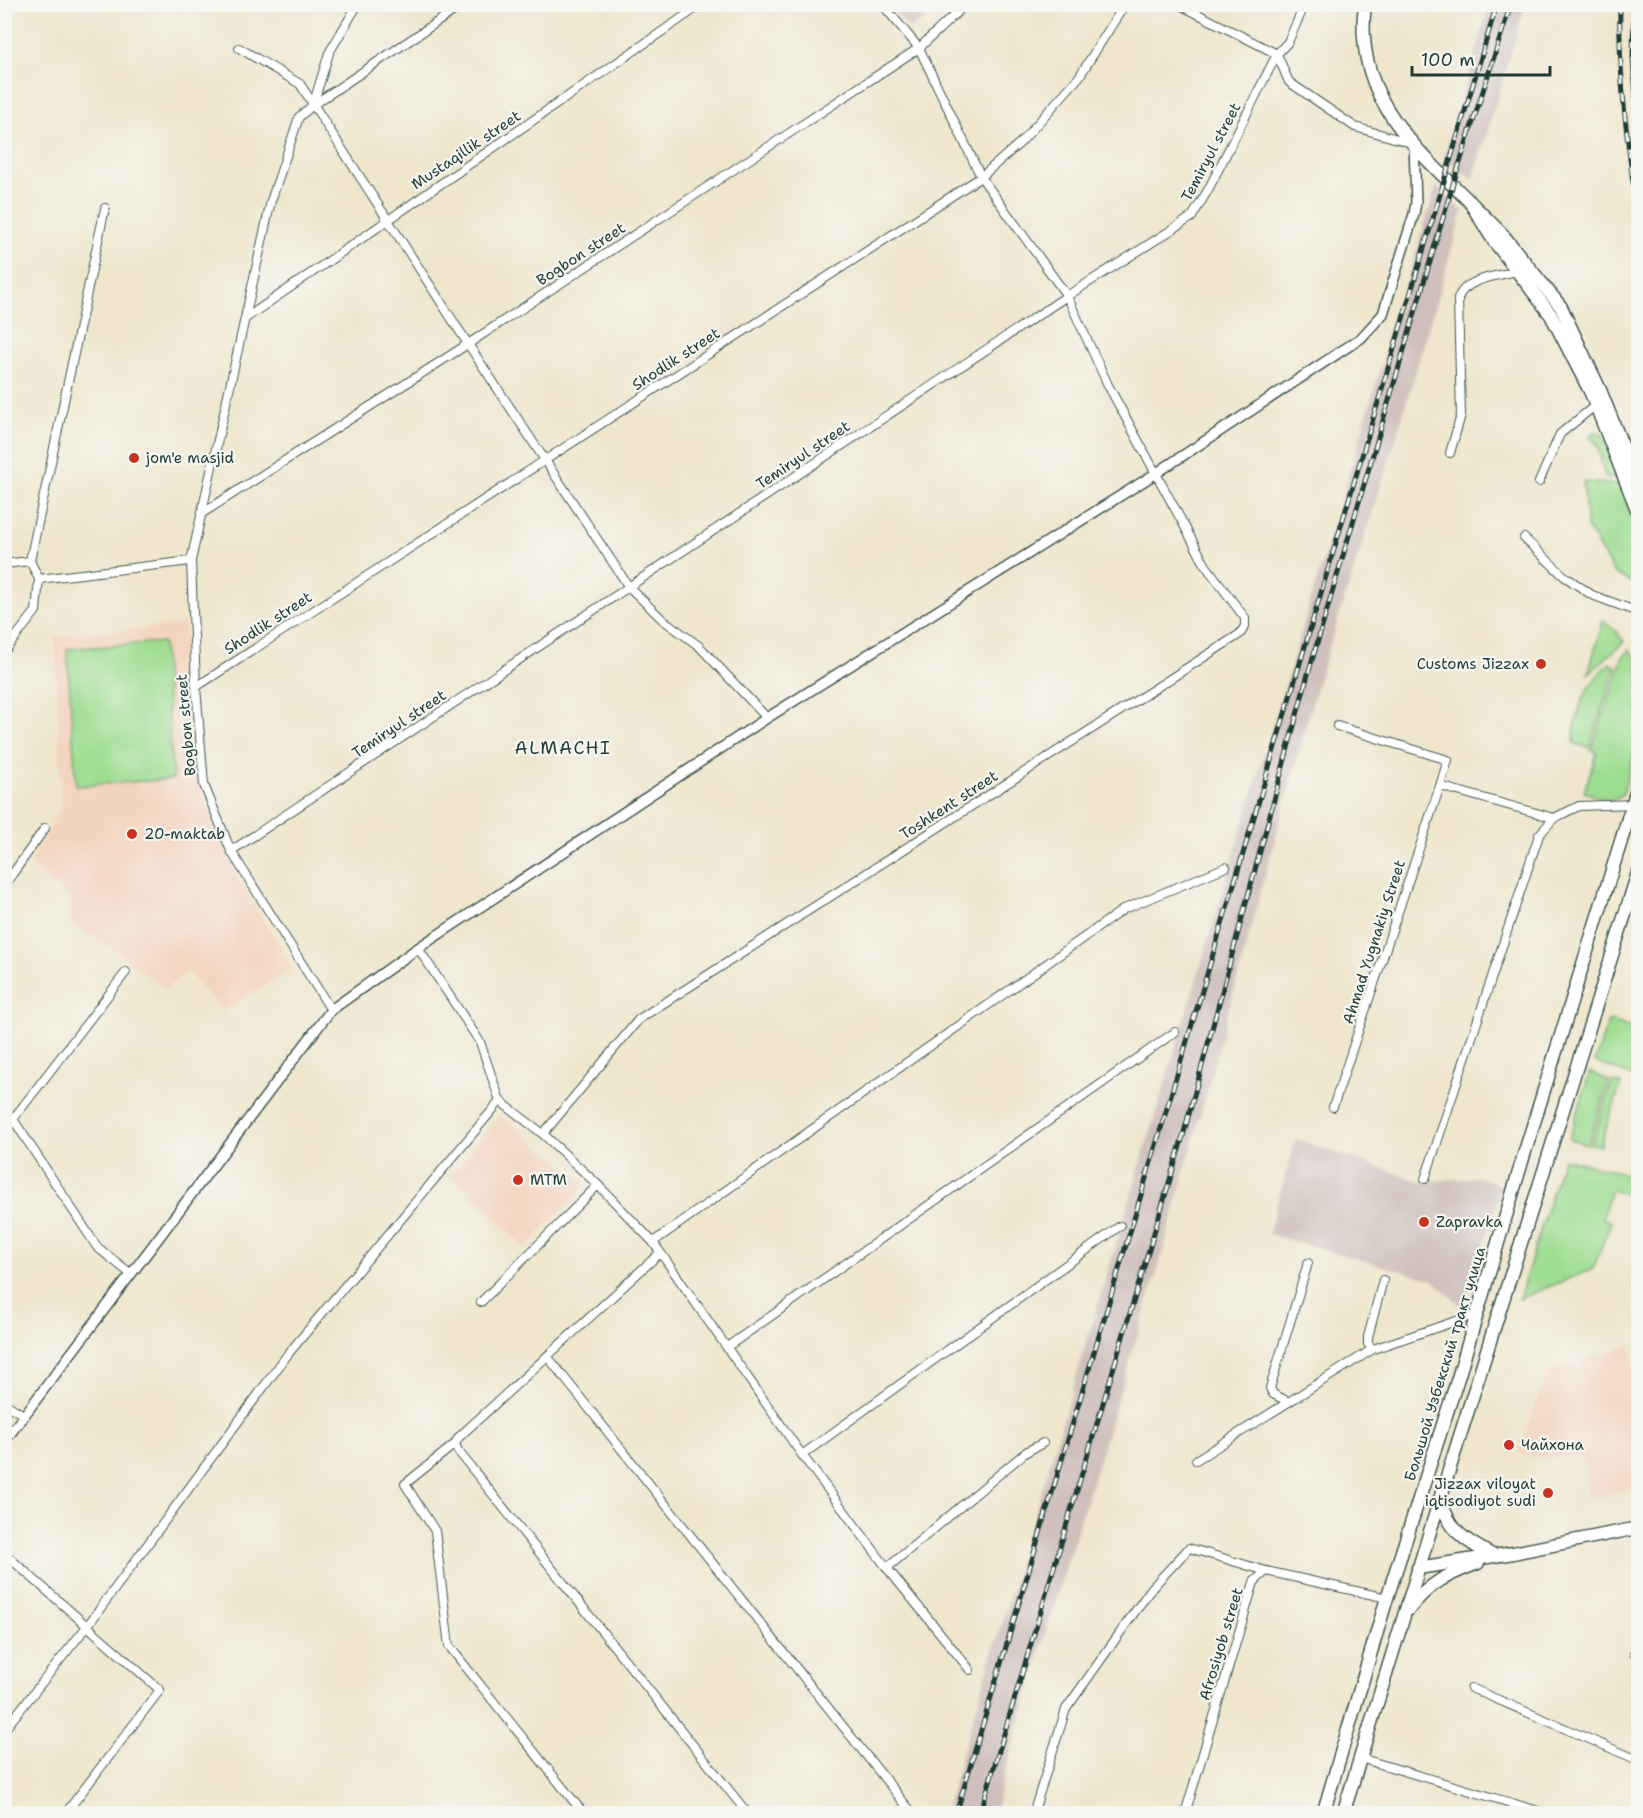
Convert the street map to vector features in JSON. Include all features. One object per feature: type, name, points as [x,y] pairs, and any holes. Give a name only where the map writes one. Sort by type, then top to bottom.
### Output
[{"type":"main road","points":[[1365,4],[1364,49],[1373,85],[1392,118],[1413,144],[1502,234],[1561,307],[1600,403],[1638,512]]},
{"type":"main road","points":[[1470,202],[1494,241],[1551,315],[1600,403],[1638,484]]},
{"type":"main road","name":"Большой Узбекский тракт улица","points":[[1323,1814],[1387,1598],[1458,1378],[1523,1158],[1638,786]]},
{"type":"main road","points":[[1343,1814],[1418,1568],[1638,873]]},
{"type":"main road","points":[[1440,1499],[1446,1517],[1454,1529],[1467,1541],[1497,1555]]},
{"type":"main road","points":[[1418,1568],[1638,1528]]},
{"type":"main road","points":[[1404,1614],[1422,1591],[1439,1580],[1497,1555]]},
{"type":"street","points":[[313,105],[329,53],[358,4]]},
{"type":"street","points":[[313,105],[464,4]]},
{"type":"street","name":"Mustaqillik street","points":[[245,318],[702,4]]},
{"type":"street","points":[[882,4],[919,48],[981,177],[1067,296],[1108,385],[1155,474]]},
{"type":"street","name":"Bogbon street","points":[[201,514],[468,344],[919,48],[966,4]]},
{"type":"street","name":"Shodlik street","points":[[196,687],[981,177],[1021,142],[1078,77],[1125,4]]},
{"type":"street","points":[[4,1442],[331,1010],[418,948],[767,718],[1155,474],[1361,338],[1383,314],[1416,203],[1413,144],[1355,127],[1288,82],[1277,54],[1178,4]]},
{"type":"street","name":"Temiryul street","points":[[231,851],[1067,296],[1192,217],[1277,54],[1288,42],[1305,4]]},
{"type":"street","points":[[239,48],[300,84],[544,460],[629,586],[662,619],[699,646],[767,718]]},
{"type":"street","name":"Bogbon street","points":[[313,105],[299,117],[271,201],[191,561],[196,687],[204,785],[231,851],[331,1010]]},
{"type":"street","points":[[4,652],[36,611],[39,579],[30,561],[105,208]]},
{"type":"street","points":[[1450,453],[1461,415],[1458,299],[1468,285],[1517,271]]},
{"type":"street","points":[[1539,482],[1560,434],[1600,403]]},
{"type":"street","name":"Toshkent street","points":[[543,1134],[639,1019],[1240,634],[1245,626],[1245,618],[1206,566],[1155,474]]},
{"type":"street","points":[[1524,538],[1564,576],[1582,588],[1638,612]]},
{"type":"street","points":[[4,564],[30,561]]},
{"type":"street","points":[[39,579],[191,561]]},
{"type":"street","name":"Ahmad Yugnakiy Street","points":[[1333,1107],[1448,760],[1337,726]]},
{"type":"street","points":[[1440,786],[1554,818]]},
{"type":"street","points":[[1425,1179],[1539,835],[1554,818],[1579,806],[1634,804]]},
{"type":"street","points":[[4,886],[45,828]]},
{"type":"street","points":[[653,1242],[1124,909],[1226,867]]},
{"type":"street","points":[[418,948],[480,1042],[500,1101],[543,1134],[598,1185],[653,1242],[802,1455],[887,1568],[970,1670]]},
{"type":"street","points":[[4,1131],[126,972]]},
{"type":"street","points":[[727,1347],[1175,1032]]},
{"type":"street","points":[[4,1730],[88,1625],[288,1354],[500,1101]]},
{"type":"street","points":[[4,1112],[14,1119],[97,1247],[131,1274]]},
{"type":"street","points":[[481,1302],[598,1185]]},
{"type":"street","points":[[802,1455],[1120,1226]]},
{"type":"street","points":[[584,1814],[449,1646],[435,1531],[405,1484],[455,1444],[459,1437],[660,1253]]},
{"type":"street","points":[[1287,1401],[1273,1394],[1270,1388],[1308,1263]]},
{"type":"street","points":[[1373,1348],[1368,1344],[1368,1337],[1383,1280]]},
{"type":"street","points":[[1196,1460],[1373,1348],[1477,1314]]},
{"type":"street","points":[[547,1356],[913,1814]]},
{"type":"street","points":[[4,1403],[24,1416]]},
{"type":"street","points":[[887,1568],[1026,1452],[1043,1443]]},
{"type":"street","points":[[455,1444],[465,1461],[748,1814]]},
{"type":"street","points":[[1033,1814],[1066,1709],[1151,1589],[1189,1548],[1266,1571],[1387,1598]]},
{"type":"street","points":[[4,1553],[159,1690],[65,1814]]},
{"type":"street","name":"Afrosiyob street","points":[[1185,1814],[1254,1582],[1266,1571]]},
{"type":"street","points":[[1471,1688],[1638,1760]]},
{"type":"street","points":[[1360,1758],[1548,1814]]},
{"type":"street","points":[[1512,1814],[1515,1804]]},
{"type":"shaded area","points":[[889,5],[926,5],[932,13],[910,29]]},
{"type":"shaded area","points":[[1490,5],[1525,5],[1473,179],[1444,157]]},
{"type":"shaded area","points":[[1436,186],[1463,211],[1396,438],[1317,685],[1163,1252],[1028,1690],[994,1813],[944,1814]]},
{"type":"shaded area","name":"20-maktab","points":[[185,624],[200,790],[236,876],[293,968],[223,1011],[188,971],[165,989],[119,954],[71,922],[70,898],[30,863],[62,805],[55,637]]},
{"type":"shaded area","name":"MTM","points":[[500,1115],[586,1185],[525,1248],[452,1175]]},
{"type":"shaded area","points":[[1296,1139],[1421,1182],[1478,1177],[1502,1185],[1464,1309],[1433,1280],[1268,1234]]},
{"type":"shaded area","points":[[1630,1345],[1638,1384],[1638,1486],[1589,1499],[1582,1456],[1532,1458],[1518,1453],[1549,1371]]},
{"type":"green space","points":[[1593,432],[1602,434],[1622,479],[1605,477],[1597,443],[1590,436]]},
{"type":"green space","points":[[1583,482],[1623,485],[1638,532],[1638,586],[1614,573],[1587,527]]},
{"type":"green space","points":[[1603,621],[1616,631],[1624,642],[1588,674]]},
{"type":"green space","points":[[163,642],[173,779],[76,786],[67,649]]},
{"type":"green space","points":[[1629,649],[1638,661],[1638,737],[1623,794],[1610,801],[1584,792],[1597,752],[1591,750],[1622,659]]},
{"type":"green space","points":[[1610,663],[1616,666],[1589,748],[1574,743],[1576,720],[1583,699],[1594,680]]},
{"type":"green space","points":[[1613,1021],[1638,1031],[1638,1078],[1595,1062],[1608,1022]]},
{"type":"green space","points":[[1590,1072],[1609,1081],[1588,1144],[1569,1139]]},
{"type":"green space","points":[[1612,1082],[1621,1084],[1600,1146],[1591,1144]]},
{"type":"green space","points":[[1563,1158],[1638,1177],[1638,1197],[1611,1190],[1602,1218],[1611,1222],[1593,1269],[1519,1299]]},
{"type":"railway","points":[[956,1814],[1497,4]]},
{"type":"railway","points":[[980,1814],[1183,1136],[1308,674],[1453,184],[1511,4]]},
{"type":"railway","points":[[1620,4],[1622,85],[1638,217]]},
{"type":"railway","points":[[1634,4],[1633,58],[1638,120]]},
{"type":"place","name":"jom'e masjid","points":[[134,458]]},
{"type":"place","name":"Customs Jizzax","points":[[1541,664]]},
{"type":"place","name":"20-maktab","points":[[132,834]]},
{"type":"place","name":"MTM","points":[[518,1180]]},
{"type":"place","name":"Zapravka","points":[[1424,1222]]},
{"type":"place","name":"Чайхона","points":[[1509,1445]]},
{"type":"place","name":"Jizzax viloyat iqtisodiyot sudi","points":[[1548,1493]]},
{"type":"district","name":"ALMACHI","points":[[563,748]]}]
